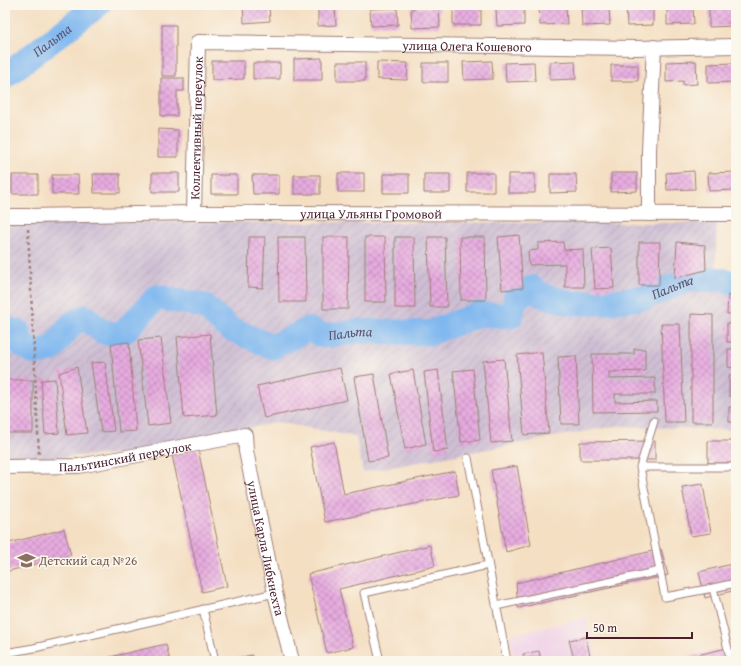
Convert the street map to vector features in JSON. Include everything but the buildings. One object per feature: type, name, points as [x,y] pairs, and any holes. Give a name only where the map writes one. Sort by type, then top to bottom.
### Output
[{"type":"street","name":"улица Олега Кошевого","points":[[198,42],[635,48],[736,46]]},
{"type":"street","name":"Коллективный переулок","points":[[194,213],[198,42]]},
{"type":"street","points":[[649,214],[649,150],[654,47]]},
{"type":"street","name":"улица Ульяны Громовой","points":[[5,216],[194,213],[736,214]]},
{"type":"street","name":"Пальтинский переулок","points":[[5,467],[79,466],[245,435]]},
{"type":"street","name":"улица Карла Либкнехта","points":[[245,435],[246,451],[275,593],[292,661]]},
{"type":"lane","points":[[654,421],[640,467],[665,597],[736,583]]},
{"type":"lane","points":[[468,458],[507,661]]},
{"type":"lane","points":[[640,467],[736,467]]},
{"type":"lane","points":[[380,661],[364,593],[488,565]]},
{"type":"lane","points":[[496,606],[660,571]]},
{"type":"lane","points":[[713,588],[731,661]]},
{"type":"lane","points":[[5,653],[275,593]]},
{"type":"lane","points":[[203,609],[215,661]]},
{"type":"path","points":[[28,216],[39,458]]},
{"type":"shaded area","points":[[5,222],[717,223],[715,275],[690,278],[647,293],[572,299],[544,291],[533,286],[514,294],[509,312],[475,312],[431,327],[369,327],[326,332],[308,327],[273,341],[233,324],[206,302],[152,294],[123,327],[113,328],[88,314],[77,315],[44,344],[31,344],[24,327],[5,321]]},
{"type":"shaded area","points":[[689,283],[713,283],[727,290],[736,290],[736,430],[615,426],[363,472],[356,437],[277,422],[136,453],[5,460],[5,336],[10,338],[18,350],[44,359],[60,350],[82,326],[106,342],[126,339],[160,305],[201,313],[226,334],[273,351],[312,337],[338,340],[360,335],[432,338],[478,317],[514,318],[518,298],[533,291],[538,296],[569,305],[600,305],[647,299]]},
{"type":"shaded area","points":[[586,618],[598,661],[515,661],[509,635]]},
{"type":"waterway","name":"Пальта","points":[[5,76],[98,5]]},
{"type":"waterway","name":"Пальта","points":[[5,329],[18,332],[22,345],[36,353],[51,350],[73,323],[85,317],[103,332],[121,335],[157,297],[204,306],[229,328],[273,347],[308,329],[324,336],[358,331],[430,333],[479,314],[511,316],[516,297],[532,288],[541,295],[570,303],[600,303],[647,297],[688,280],[716,279],[736,283]]},
{"type":"place","name":"Детский сад №26","points":[[26,560]]}]
